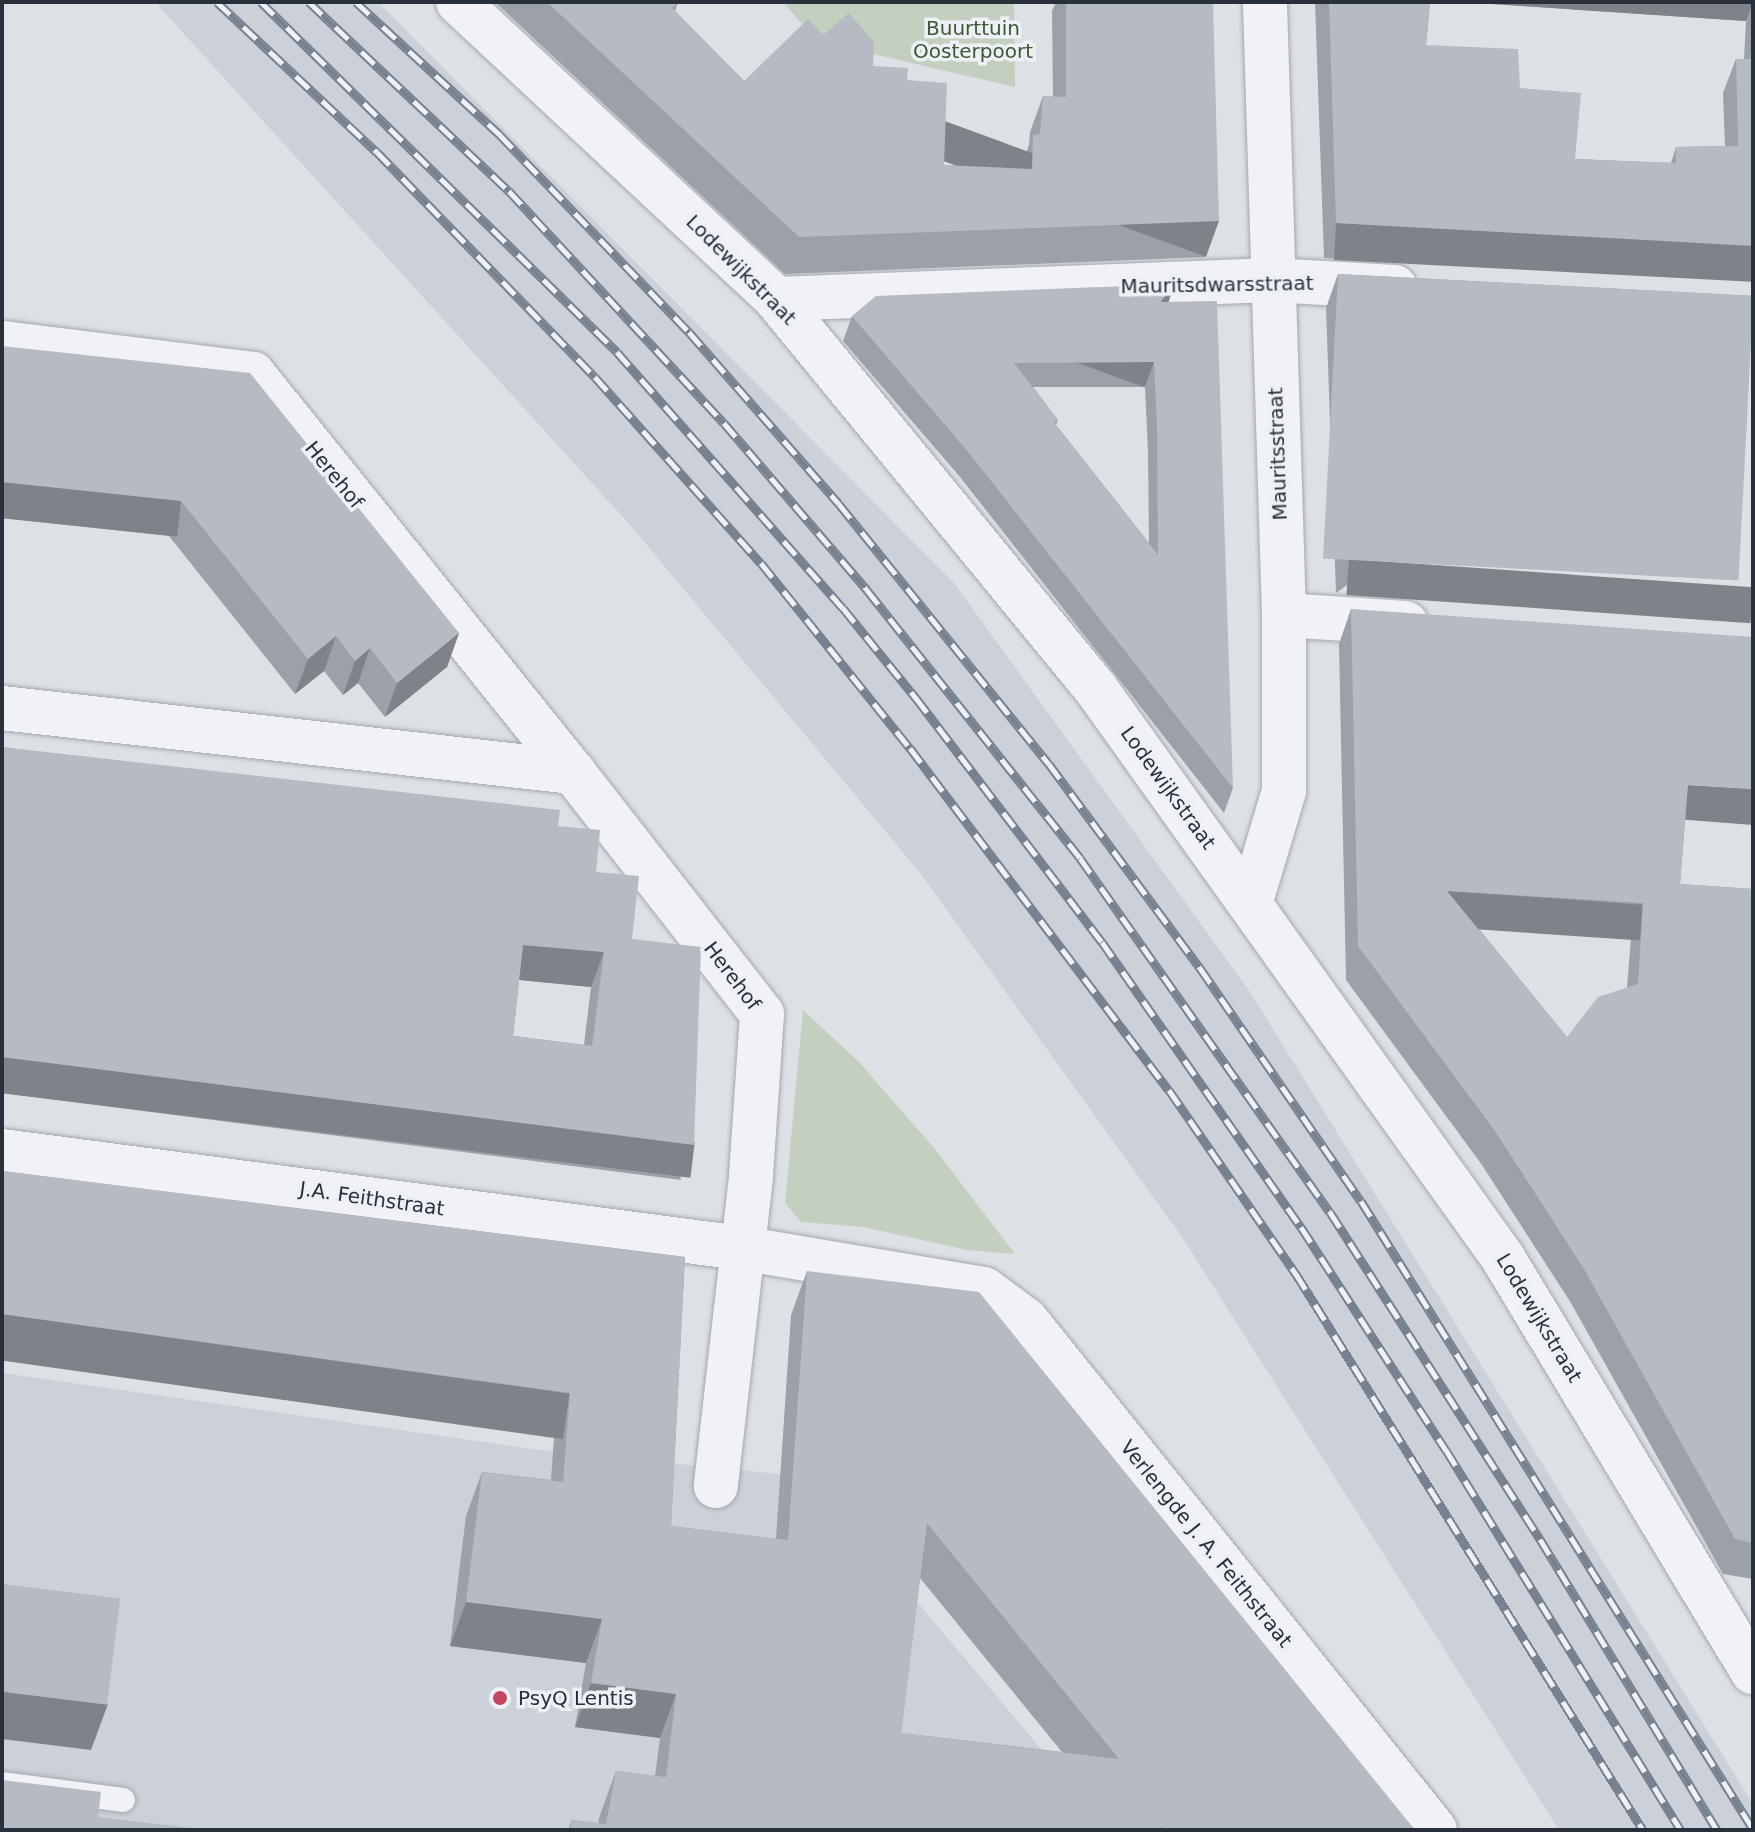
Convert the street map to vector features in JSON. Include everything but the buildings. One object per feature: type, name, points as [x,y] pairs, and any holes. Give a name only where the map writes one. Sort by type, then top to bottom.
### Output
[{"type":"street","name":"Lodewijkstraat","points":[[458,2],[776,299],[1096,689],[1251,901],[1503,1258],[1753,1672]]},
{"type":"street","name":"Mauritsstraat","points":[[1251,901],[1284,791],[1284,615],[1271,280],[1265,2]]},
{"type":"street","name":"Mauritsdwarsstraat","points":[[776,299],[1271,280],[1442,289]]},
{"type":"street","name":"Herehof","points":[[2,343],[253,374],[573,772],[762,1014],[751,1177],[741,1248]]},
{"type":"street","points":[[1284,615],[1441,626]]},
{"type":"street","points":[[2,708],[573,772]]},
{"type":"street","name":"J.A. Feithstraat","points":[[2,1151],[741,1248],[959,1281]]},
{"type":"street","points":[[716,1486],[741,1248]]},
{"type":"street","name":"Verlengde J. A. Feithstraat","points":[[959,1281],[996,1296],[1026,1320],[1435,1830]]},
{"type":"lane","points":[[2,1784],[123,1800]]},
{"type":"shaded area","points":[[155,2],[378,2],[954,583],[1250,992],[1753,1804],[1753,1830],[1559,1830],[1182,1237],[921,874],[631,526]]},
{"type":"shaded area","name":"PsyQ Lentis","points":[[2,1373],[540,1450],[890,1485],[888,1567],[1109,1830],[2,1830]]},
{"type":"green space","name":"Buurttuin Oosterpoort","points":[[783,2],[1014,2],[1015,87],[817,41]]},
{"type":"green space","points":[[803,1010],[859,1062],[935,1149],[1015,1254],[967,1250],[863,1227],[801,1222],[785,1203]]},
{"type":"railway","points":[[217,2],[377,152],[595,377],[761,563],[910,748],[1169,1090],[1296,1274],[1643,1830]]},
{"type":"railway","points":[[261,2],[617,352],[843,608],[916,698],[1102,942],[1301,1227],[1446,1450],[1681,1830]]},
{"type":"railway","points":[[309,2],[509,191],[724,423],[867,590],[1080,858],[1330,1212],[1540,1539],[1717,1830]]},
{"type":"railway","points":[[356,2],[500,135],[689,332],[839,504],[1049,764],[1200,968],[1361,1201],[1753,1829]]},
{"type":"place","name":"PsyQ Lentis","points":[[500,1698]]}]
